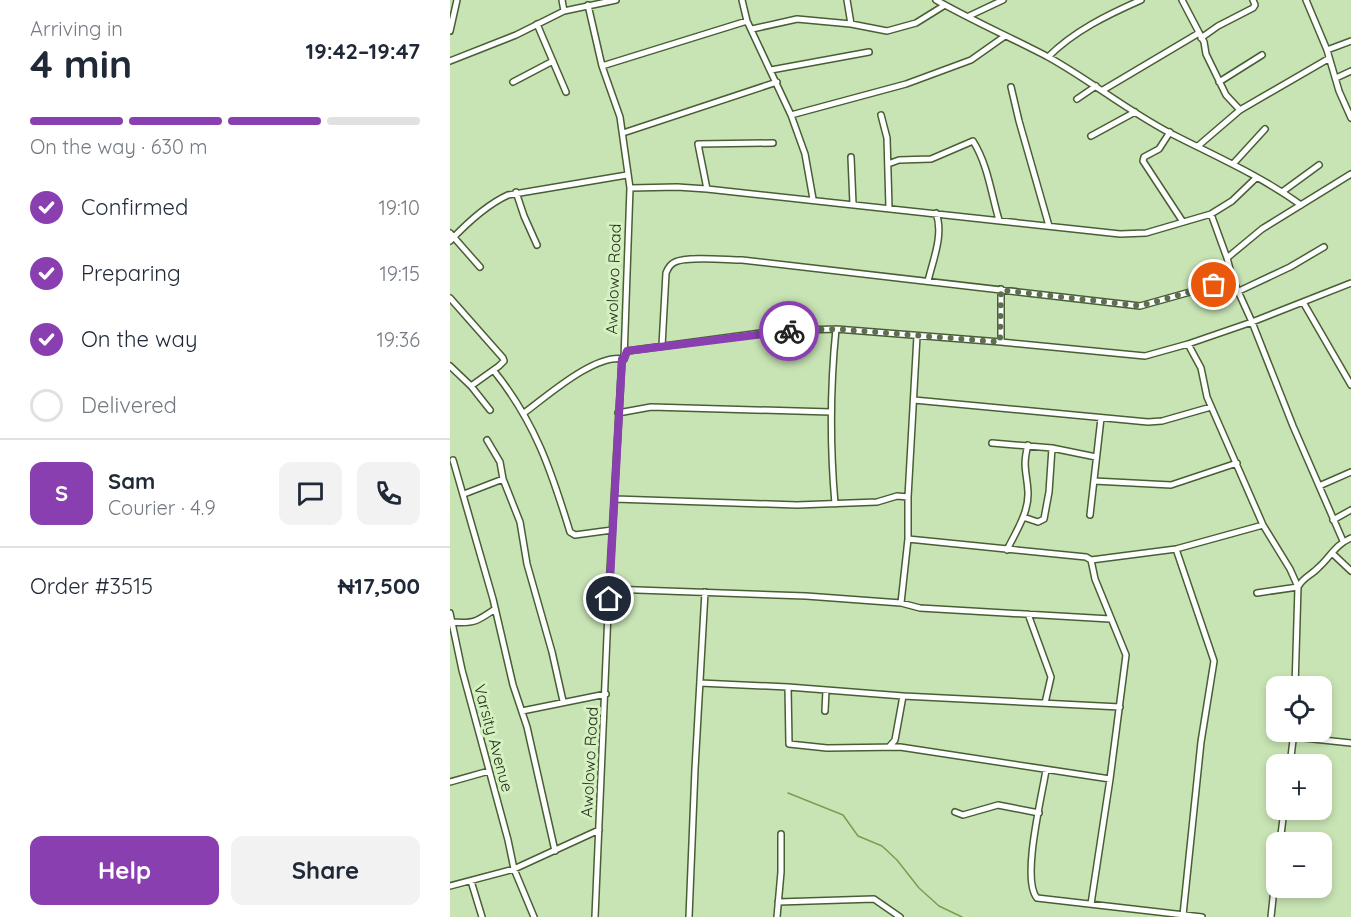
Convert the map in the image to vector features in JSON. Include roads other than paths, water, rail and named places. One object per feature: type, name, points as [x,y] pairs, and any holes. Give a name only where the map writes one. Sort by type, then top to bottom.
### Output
[{"type":"street","points":[[450,31],[457,0]]},
{"type":"street","points":[[562,0],[564,11]]},
{"type":"street","points":[[450,61],[507,39],[564,11],[616,0]]},
{"type":"street","points":[[742,0],[747,21],[777,82],[805,154],[813,199]]},
{"type":"street","points":[[847,0],[851,24]]},
{"type":"street","points":[[936,0],[1048,57],[1170,132],[1256,178],[1266,181],[1301,206]]},
{"type":"street","points":[[969,16],[1003,0]]},
{"type":"street","points":[[1048,57],[1069,38],[1110,14],[1141,0]]},
{"type":"street","points":[[1183,0],[1204,42],[1206,54],[1219,82],[1226,95],[1240,110]]},
{"type":"street","points":[[1103,90],[1174,46],[1253,8],[1255,4],[1253,0]]},
{"type":"street","points":[[1306,0],[1327,50],[1339,91],[1351,118]]},
{"type":"street","name":"Awolowo Road","points":[[588,5],[602,66],[618,108],[630,188],[624,359],[622,359],[618,413],[595,917]]},
{"type":"street","points":[[752,29],[797,19],[851,24],[887,31],[916,23],[945,5]]},
{"type":"street","points":[[602,66],[747,21]]},
{"type":"street","points":[[537,24],[567,93]]},
{"type":"street","points":[[791,115],[906,84],[971,60],[1005,36]]},
{"type":"street","points":[[1327,50],[1351,41]]},
{"type":"street","points":[[771,70],[869,52]]},
{"type":"street","points":[[1219,82],[1262,55]]},
{"type":"street","points":[[1198,146],[1240,110],[1328,59]]},
{"type":"street","points":[[513,82],[553,61]]},
{"type":"street","points":[[1336,78],[1351,71]]},
{"type":"street","points":[[623,133],[777,82]]},
{"type":"street","points":[[1077,99],[1096,86]]},
{"type":"street","points":[[1011,87],[1049,226]]},
{"type":"street","points":[[1091,136],[1135,112]]},
{"type":"street","points":[[881,115],[887,138],[889,208]]},
{"type":"street","points":[[1233,164],[1265,129]]},
{"type":"street","points":[[1170,132],[1159,149],[1143,159],[1183,222]]},
{"type":"street","points":[[888,164],[912,159],[931,159],[973,141],[989,175],[999,220]]},
{"type":"street","points":[[707,189],[698,144],[773,143]]},
{"type":"street","points":[[851,157],[853,204]]},
{"type":"street","points":[[1282,192],[1319,165]]},
{"type":"street","points":[[1227,258],[1262,229],[1351,174]]},
{"type":"street","points":[[480,267],[452,236],[499,199],[516,192],[627,176]]},
{"type":"street","points":[[630,188],[707,189],[813,199],[937,216],[999,220],[1120,234],[1146,233],[1211,214],[1232,201],[1256,178]]},
{"type":"street","points":[[516,192],[537,245]]},
{"type":"street","points":[[1211,214],[1233,280],[1343,542]]},
{"type":"street","points":[[928,281],[936,249],[937,216]]},
{"type":"street","points":[[1239,291],[1290,267],[1324,247]]},
{"type":"street","points":[[662,346],[666,273],[674,262],[686,260],[742,260],[1140,306],[1233,280]]},
{"type":"street","points":[[524,413],[588,368],[615,357],[624,359],[627,351],[775,332],[836,329],[1145,356],[1252,322],[1351,283]]},
{"type":"street","points":[[1000,342],[1001,290]]},
{"type":"street","points":[[450,298],[503,358],[502,364],[471,386]]},
{"type":"street","points":[[1303,302],[1351,385]]},
{"type":"street","points":[[835,504],[831,459],[831,412],[836,329]]},
{"type":"street","points":[[901,603],[908,539],[908,497],[917,336]]},
{"type":"street","points":[[1188,344],[1201,369],[1211,407],[1263,525],[1290,569],[1298,587],[1295,676]]},
{"type":"street","points":[[450,366],[471,386],[490,410]]},
{"type":"street","points":[[494,370],[524,413],[544,452],[570,532],[575,535],[612,530]]},
{"type":"street","points":[[914,400],[1148,422],[1162,422],[1211,407]]},
{"type":"street","points":[[618,413],[651,407],[831,412]]},
{"type":"street","points":[[1090,515],[1101,418]]},
{"type":"street","points":[[487,440],[500,462],[503,479],[520,522],[527,564],[563,701]]},
{"type":"street","points":[[992,443],[1052,448],[1096,457]]},
{"type":"street","points":[[1007,550],[1023,517],[1028,493],[1024,461],[1028,445]]},
{"type":"street","points":[[1023,517],[1038,522],[1044,519],[1052,448]]},
{"type":"street","points":[[453,460],[522,711],[555,851]]},
{"type":"street","points":[[1094,482],[1171,485],[1237,463]]},
{"type":"street","points":[[1319,486],[1351,472]]},
{"type":"street","points":[[464,495],[503,479]]},
{"type":"street","points":[[615,499],[755,505],[835,504],[877,501],[897,496],[908,497]]},
{"type":"street","points":[[1333,520],[1351,510]]},
{"type":"street","points":[[908,539],[1091,560],[1176,549],[1263,525]]},
{"type":"street","points":[[1298,587],[1302,580],[1317,570],[1332,552],[1351,538]]},
{"type":"street","points":[[1176,549],[1214,662],[1201,742],[1183,915]]},
{"type":"street","points":[[1332,552],[1351,571]]},
{"type":"street","points":[[1091,560],[1095,579],[1126,655],[1091,904]]},
{"type":"street","points":[[1257,593],[1298,587]]},
{"type":"street","points":[[609,589],[806,596],[901,603],[921,608],[1110,619]]},
{"type":"street","points":[[689,917],[705,592]]},
{"type":"street","points":[[452,621],[469,624],[495,609]]},
{"type":"street","name":"Varsity Avenue","points":[[450,613],[462,670],[514,869],[534,917]]},
{"type":"street","points":[[1028,614],[1051,677],[1045,703]]},
{"type":"street","points":[[700,683],[1120,707]]},
{"type":"street","points":[[788,687],[789,744],[827,748],[900,747],[1110,778]]},
{"type":"street","points":[[825,711],[826,690]]},
{"type":"street","points":[[522,711],[606,694]]},
{"type":"street","points":[[889,747],[895,740],[903,696]]},
{"type":"street","points":[[895,740],[900,747]]},
{"type":"street","points":[[1332,740],[1351,743]]},
{"type":"street","points":[[1046,770],[1029,869],[1033,894],[1037,898],[1202,917]]},
{"type":"street","points":[[450,782],[489,771]]},
{"type":"street","points":[[955,812],[963,815],[998,805],[1039,813]]},
{"type":"street","points":[[450,884],[471,881],[514,869],[599,830]]},
{"type":"street","points":[[777,917],[781,872],[781,834]]},
{"type":"street","points":[[471,881],[482,917]]},
{"type":"street","points":[[1270,917],[1272,898]]},
{"type":"street","points":[[778,902],[874,899],[900,917]]},
{"type":"waterway","points":[[788,793],[843,815],[858,836],[882,846],[897,860],[919,888],[939,906],[962,917]]}]
